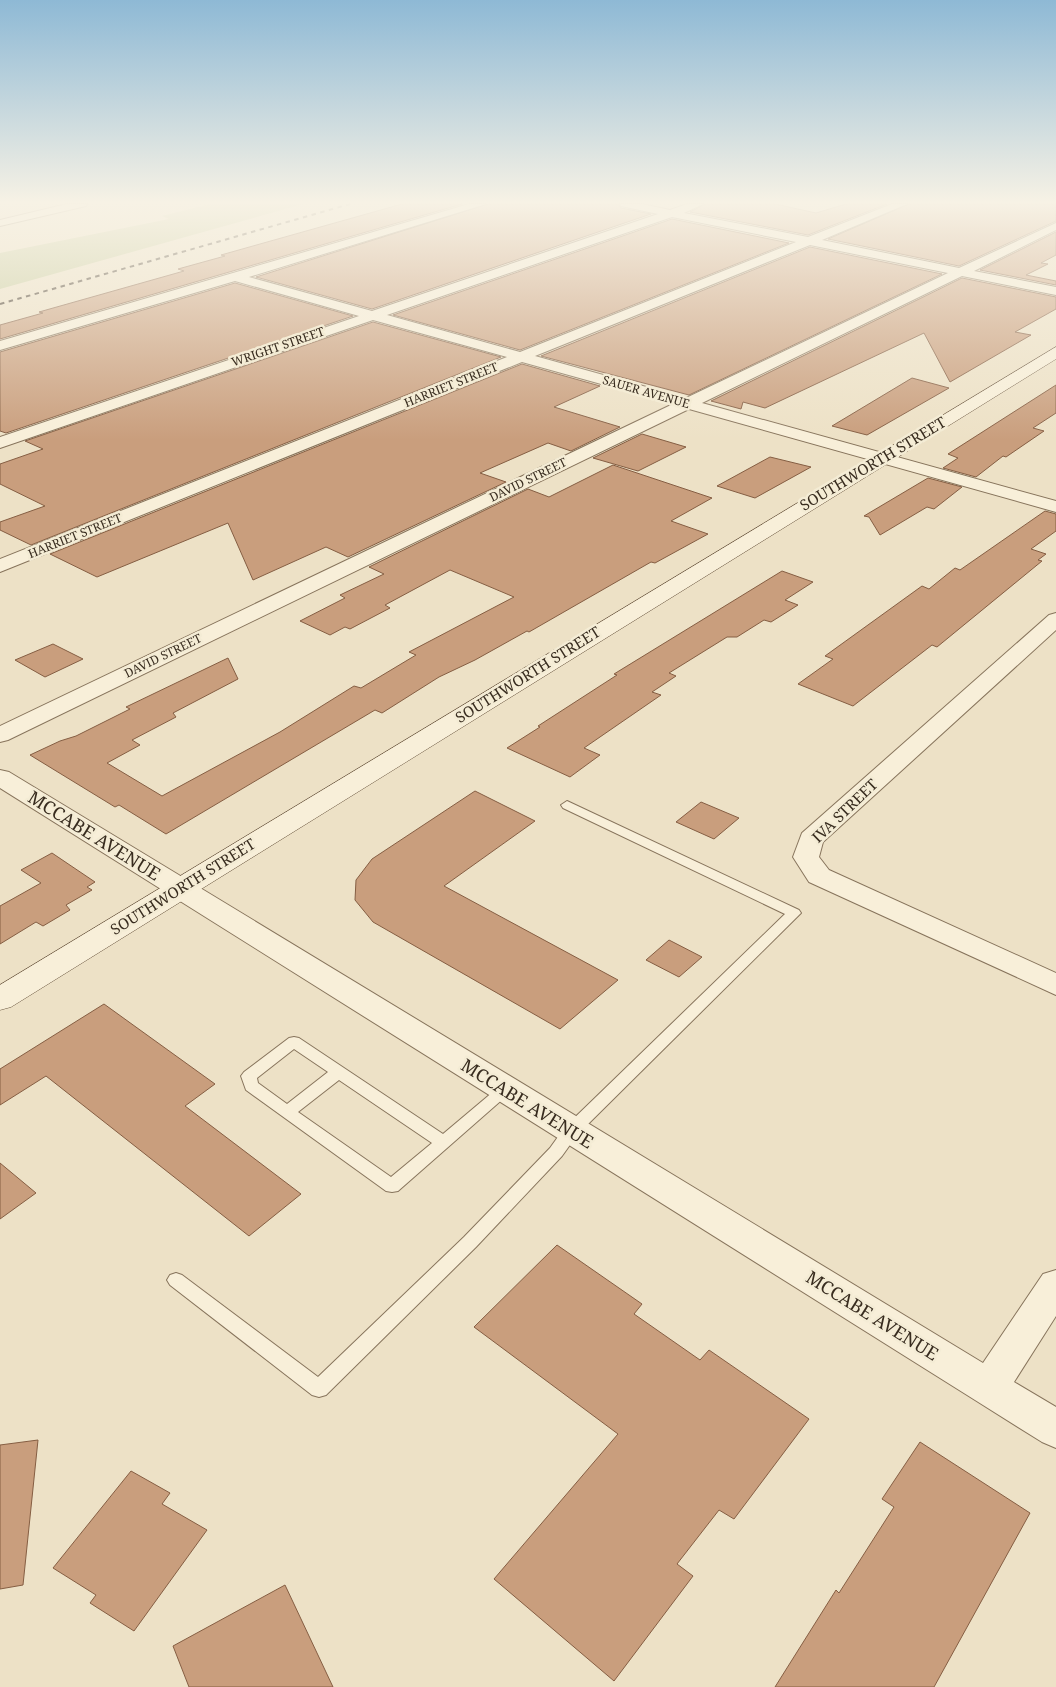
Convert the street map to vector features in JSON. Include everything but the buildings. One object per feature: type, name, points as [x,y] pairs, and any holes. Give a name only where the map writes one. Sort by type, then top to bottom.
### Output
[{"type":"main road","name":"SOUTHWORTH STREET","points":[[0,999],[1056,352]]},
{"type":"street","points":[[0,346],[213,283]]},
{"type":"street","name":"SAUER AVENUE","points":[[259,283],[1056,507]]},
{"type":"street","name":"WRIGHT STREET","points":[[0,442],[467,283]]},
{"type":"street","name":"HARRIET STREET","points":[[0,566],[706,283]]},
{"type":"street","name":"DAVID STREET","points":[[0,735],[938,283]]},
{"type":"street","points":[[1014,283],[1056,291]]},
{"type":"street","name":"IVA STREET","points":[[1056,620],[811,839],[806,857],[819,876],[1056,984]]},
{"type":"street","name":"MCCABE AVENUE","points":[[0,777],[179,890],[1056,1429]]},
{"type":"street","points":[[989,1388],[1056,1285]]},
{"type":"lane","points":[[176,1280],[319,1389],[470,1242],[556,1152],[571,1131],[794,913],[567,805]]},
{"type":"lane","points":[[443,1142],[294,1042],[249,1076],[252,1086],[392,1186],[505,1090]]},
{"type":"lane","points":[[287,1112],[338,1072]]},
{"type":"green space","points":[[0,283],[22,283],[0,289]]},
{"type":"railway","points":[[0,304],[74,283]]}]
